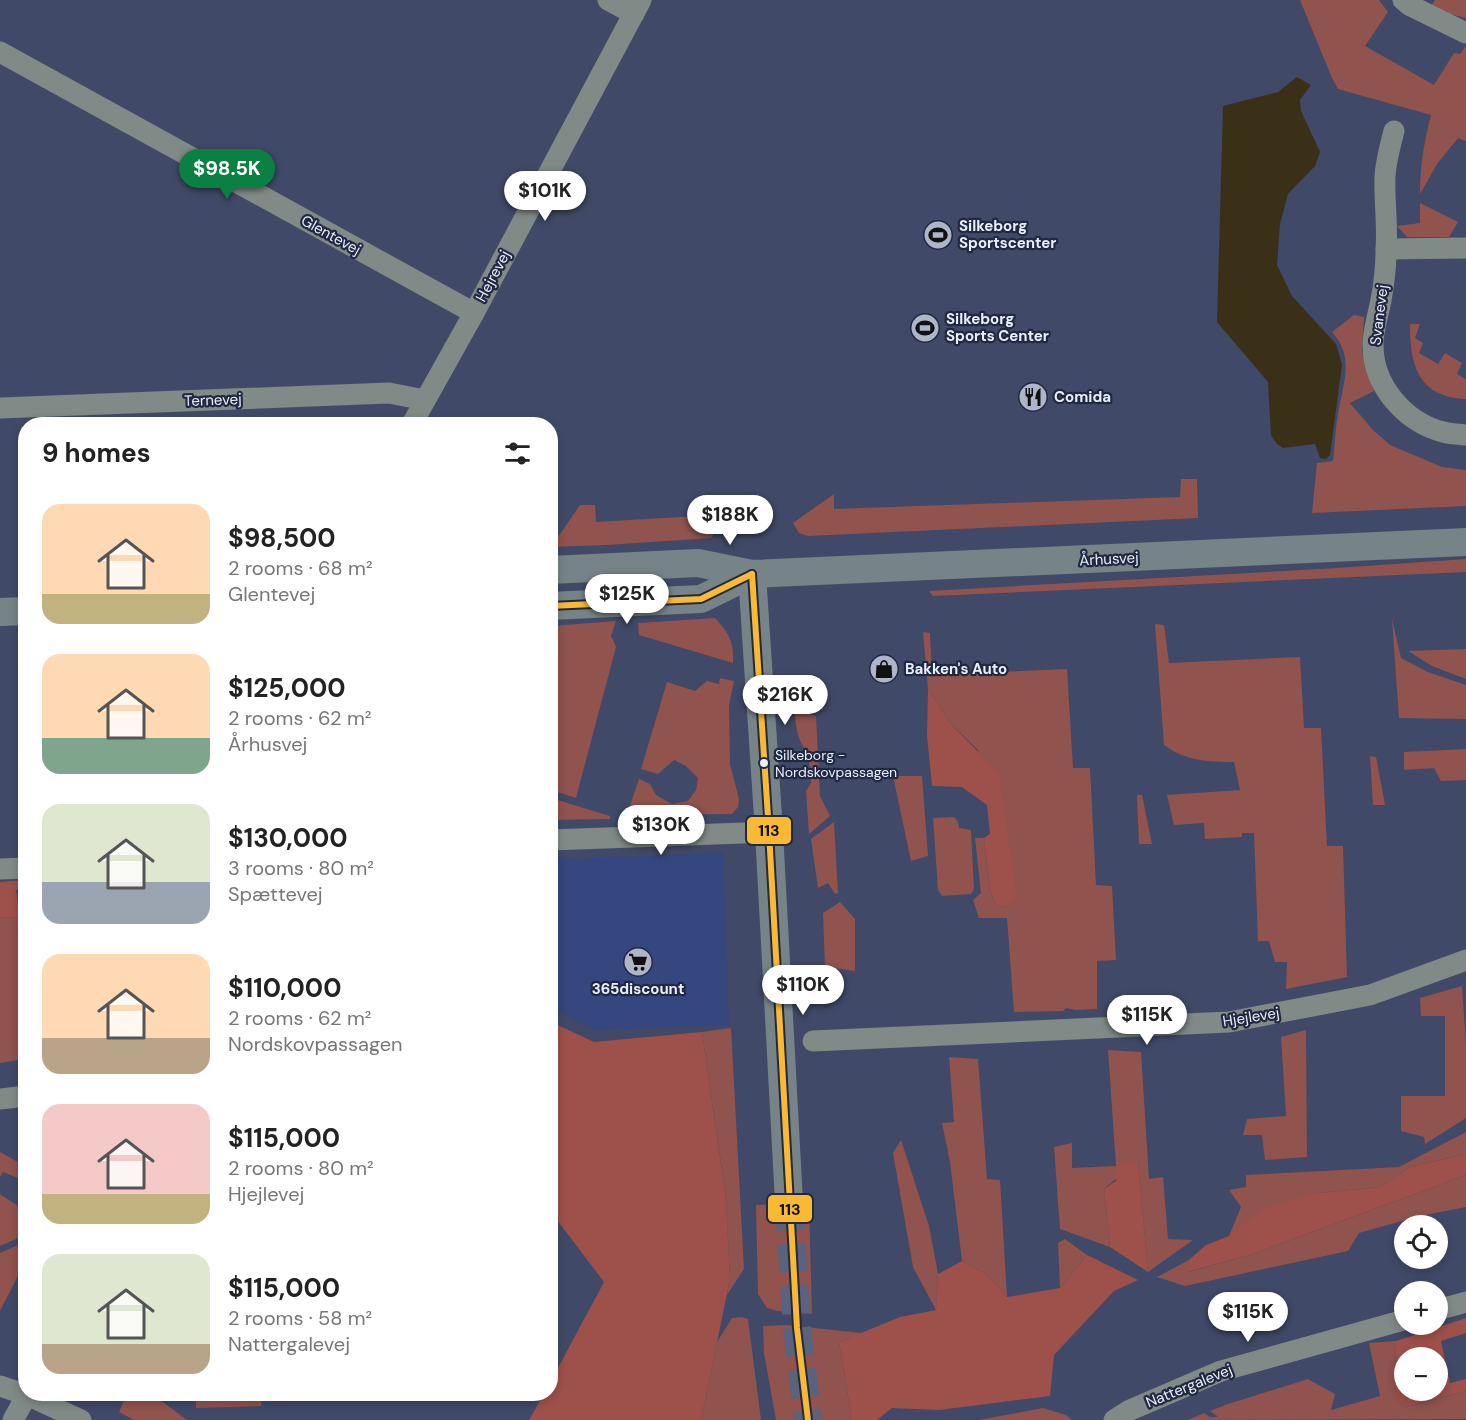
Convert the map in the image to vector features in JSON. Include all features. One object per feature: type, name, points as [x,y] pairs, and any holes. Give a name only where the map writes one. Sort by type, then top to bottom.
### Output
[{"type":"street","points":[[608,0],[637,7]]},
{"type":"street","points":[[1403,0],[1466,33]]},
{"type":"street","name":"Hejrevej","points":[[416,417],[474,313],[637,7]]},
{"type":"street","name":"Glentevej","points":[[0,52],[474,313]]},
{"type":"street","name":"Svanevej","points":[[1394,131],[1385,175],[1386,249],[1381,301],[1375,324],[1373,347],[1377,370],[1387,392],[1402,411],[1422,424],[1444,433],[1466,435]]},
{"type":"street","points":[[1386,249],[1466,248]]},
{"type":"street","name":"Ternevej","points":[[0,408],[389,393],[425,400]]},
{"type":"street","name":"Århusvej","points":[[558,570],[698,563],[752,574],[1466,542]]},
{"type":"street","points":[[752,574],[770,832],[789,1202]]},
{"type":"street","name":"Århusvej","points":[[558,606],[701,599],[752,574]]},
{"type":"street","points":[[0,612],[18,611]]},
{"type":"street","points":[[558,840],[770,832]]},
{"type":"street","points":[[0,869],[18,868]]},
{"type":"street","name":"Hjejlevej","points":[[813,1041],[1229,1022],[1370,995],[1466,960]]},
{"type":"street","points":[[0,1099],[18,1097]]},
{"type":"street","points":[[1448,1307],[1466,1302]]},
{"type":"street","name":"Nattergalevej","points":[[1114,1420],[1128,1411],[1221,1371],[1394,1323]]},
{"type":"street","points":[[0,1386],[18,1392]]},
{"type":"street","points":[[13,1420],[24,1401]]},
{"type":"street","points":[[59,1401],[81,1420]]},
{"type":"shaded area","points":[[1300,0],[1379,0],[1388,12],[1365,46],[1434,85],[1454,53],[1460,54],[1466,46],[1466,141],[1458,138],[1437,164],[1420,194],[1423,154],[1431,115],[1338,89]]},
{"type":"shaded area","points":[[1435,0],[1466,0],[1466,18],[1429,9]]},
{"type":"shaded area","points":[[1297,77],[1311,85],[1300,100],[1301,111],[1320,152],[1315,166],[1288,194],[1280,224],[1277,265],[1292,296],[1336,344],[1342,365],[1330,455],[1326,459],[1320,458],[1315,444],[1283,448],[1277,444],[1271,435],[1268,382],[1217,322],[1223,106],[1278,92]]},
{"type":"shaded area","points":[[1420,203],[1458,222],[1449,237],[1407,237],[1397,226],[1420,223]]},
{"type":"shaded area","points":[[1354,315],[1364,317],[1362,351],[1374,391],[1350,403],[1373,430],[1390,445],[1442,467],[1466,470],[1466,506],[1312,513],[1317,463],[1333,461],[1337,421],[1346,372],[1344,352],[1332,332]]},
{"type":"shaded area","points":[[1410,324],[1420,324],[1415,338],[1423,343],[1419,353],[1438,364],[1445,353],[1462,363],[1457,374],[1466,379],[1466,399],[1450,397],[1437,392],[1420,376],[1412,353]]},
{"type":"shaded area","points":[[1181,479],[1197,479],[1198,518],[808,536],[799,533],[793,523],[834,494],[834,509],[1180,497]]},
{"type":"shaded area","points":[[714,498],[726,498],[723,520],[711,538],[558,547],[558,537],[580,505],[595,505],[596,522],[714,515]]},
{"type":"shaded area","points":[[1466,559],[1466,572],[933,596],[929,591],[1337,568]]},
{"type":"shaded area","points":[[715,618],[730,638],[733,663],[639,635],[638,623]]},
{"type":"shaded area","points":[[1392,619],[1401,658],[1428,672],[1466,685],[1466,719],[1399,718]]},
{"type":"shaded area","points":[[616,621],[611,636],[616,647],[576,798],[558,792],[558,625]]},
{"type":"shaded area","points":[[1155,624],[1164,625],[1169,663],[1300,657],[1304,728],[1321,728],[1327,846],[1343,846],[1347,977],[1286,989],[1287,962],[1275,962],[1269,941],[1258,941],[1254,833],[1242,833],[1242,837],[1205,839],[1204,823],[1174,825],[1167,795],[1240,790],[1234,762],[1206,761],[1189,757],[1164,745]]},
{"type":"shaded area","points":[[923,632],[930,633],[932,675],[1067,669],[1073,768],[1090,768],[1096,885],[1112,886],[1116,960],[1097,961],[1097,1009],[1066,1008],[1063,1011],[1014,1012],[1007,918],[979,918],[973,900],[981,893],[975,838],[984,838],[990,890],[996,905],[1006,907],[978,750],[951,724],[928,689]]},
{"type":"shaded area","points":[[1466,649],[1466,679],[1432,666],[1408,651]]},
{"type":"shaded area","points":[[720,678],[734,681],[729,705],[730,764],[739,799],[738,807],[732,814],[632,815],[629,809],[639,779],[650,784],[656,795],[672,804],[688,801],[696,790],[698,778],[686,766],[674,760],[658,774],[641,769],[667,682],[695,691],[707,681],[719,684]]},
{"type":"shaded area","points":[[928,689],[951,724],[999,773],[1017,897],[1006,907],[996,905],[990,890],[984,838],[990,834],[987,805],[962,787],[932,786],[927,736]]},
{"type":"shaded area","points":[[794,694],[802,706],[802,712],[816,716],[820,796],[830,816],[809,834],[806,791],[811,783],[808,752],[803,747],[798,733]]},
{"type":"shaded area","points":[[1466,749],[1466,780],[1441,781],[1434,768],[1404,770],[1404,752]]},
{"type":"shaded area","points":[[1370,756],[1376,757],[1385,805],[1373,805]]},
{"type":"shaded area","points":[[893,776],[922,776],[928,856],[911,861]]},
{"type":"shaded area","points":[[1137,795],[1142,795],[1152,844],[1139,844]]},
{"type":"shaded area","points":[[558,800],[610,816],[610,819],[558,820]]},
{"type":"shaded area","points":[[954,817],[959,828],[971,830],[974,889],[971,894],[942,896],[938,890],[933,818]]},
{"type":"shaded area","points":[[834,822],[838,893],[835,894],[828,883],[818,888],[811,839]]},
{"type":"shaded area","points":[[723,853],[729,1025],[595,1030],[558,1011],[558,860]]},
{"type":"shaded area","points":[[18,881],[16,890],[18,917],[0,918],[0,882]]},
{"type":"shaded area","points":[[840,902],[855,919],[855,971],[825,967],[823,913]]},
{"type":"shaded area","points":[[18,917],[18,1060],[0,1063],[0,918]]},
{"type":"shaded area","points":[[1462,986],[1466,1043],[1466,1118],[1425,1144],[1424,1137],[1401,1131],[1401,1096],[1445,1096],[1445,1016],[1421,1016],[1420,998]]},
{"type":"shaded area","points":[[558,1025],[594,1042],[702,1032],[726,1199],[730,1279],[701,1420],[529,1420],[540,1401],[558,1401],[558,1368],[604,1282],[558,1221]]},
{"type":"shaded area","points":[[731,1028],[744,1269],[727,1295],[730,1279],[726,1199],[702,1032]]},
{"type":"shaded area","points":[[1306,1030],[1307,1157],[1265,1160],[1262,1135],[1243,1135],[1247,1119],[1286,1116],[1281,1037]]},
{"type":"shaded area","points":[[1108,1050],[1141,1052],[1149,1179],[1163,1177],[1168,1239],[1193,1240],[1148,1272],[1138,1161],[1104,1189],[1110,1247],[1060,1229],[1054,1147],[1072,1143],[1072,1168],[1116,1166]]},
{"type":"shaded area","points":[[949,1057],[978,1059],[987,1179],[1000,1180],[1007,1297],[986,1274],[962,1261],[950,1162],[942,1123],[954,1122]]},
{"type":"shaded area","points":[[1466,1132],[1466,1154],[1410,1167],[1380,1187],[1319,1193],[1229,1236],[1241,1207],[1229,1190],[1246,1187],[1246,1175],[1399,1167]]},
{"type":"shaded area","points":[[901,1140],[929,1226],[938,1274],[936,1310],[913,1267],[893,1153]]},
{"type":"shaded area","points":[[0,1152],[18,1162],[18,1178],[3,1172],[0,1177]]},
{"type":"shaded area","points":[[1466,1154],[1466,1175],[1250,1255],[1187,1272],[1189,1260],[1206,1245],[1229,1236],[1263,1208],[1319,1193],[1380,1187],[1410,1167]]},
{"type":"shaded area","points":[[1138,1161],[1148,1272],[1110,1247],[1104,1189],[1116,1181],[1116,1166]]},
{"type":"shaded area","points":[[1466,1175],[1466,1207],[1426,1215],[1394,1215],[1394,1223],[1359,1233],[1348,1251],[1185,1286],[1157,1277],[1189,1260],[1188,1272],[1250,1255]]},
{"type":"shaded area","points":[[0,1194],[18,1206],[18,1238],[0,1246]]},
{"type":"shaded area","points":[[809,1204],[812,1314],[767,1308],[758,1294],[756,1205]]},
{"type":"shaded area","points":[[1065,1239],[1087,1255],[1060,1288],[1058,1243]]},
{"type":"shaded area","points":[[18,1245],[18,1276],[0,1311],[0,1253]]},
{"type":"shaded area","points":[[1087,1255],[1138,1280],[1114,1291],[1054,1355],[1050,1396],[939,1410],[892,1408],[877,1420],[852,1420],[839,1342],[900,1317],[936,1310],[938,1274],[962,1261],[986,1274],[1007,1297],[1060,1288]]},
{"type":"shaded area","points":[[732,1318],[748,1319],[761,1420],[701,1420],[717,1342]]},
{"type":"shaded area","points":[[1466,1318],[1466,1333],[1441,1341],[1442,1347],[1396,1347],[1396,1341],[1414,1335],[1448,1335],[1448,1324]]},
{"type":"shaded area","points":[[786,1325],[862,1333],[839,1342],[852,1420],[776,1420],[764,1353],[763,1326]]},
{"type":"shaded area","points":[[1396,1341],[1394,1401],[1401,1401],[1407,1407],[1429,1401],[1448,1401],[1448,1396],[1466,1391],[1466,1419],[1188,1420],[1204,1413],[1210,1417],[1218,1417],[1210,1411],[1308,1379],[1335,1394],[1331,1410],[1380,1396],[1369,1343]]},
{"type":"shaded area","points":[[1448,1374],[1450,1383],[1466,1379],[1466,1391],[1448,1396]]},
{"type":"shaded area","points":[[124,1401],[161,1401],[187,1420],[134,1420],[119,1412]]},
{"type":"shaded area","points":[[196,1401],[261,1401],[261,1406],[196,1408]]},
{"type":"shaded area","points":[[1401,1401],[1429,1401],[1407,1407]]},
{"type":"shaded area","points":[[1043,1408],[1066,1415],[1072,1420],[979,1420]]},
{"type":"tunnel","points":[[789,1202],[797,1328],[808,1420]]},
{"type":"transit line","name":"113","points":[[752,574],[797,1328],[808,1420]]},
{"type":"transit line","name":"113","points":[[558,606],[701,599],[752,574]]},
{"type":"place","name":"Silkeborg Sportscenter","points":[[938,235]]},
{"type":"place","name":"Silkeborg Sports Center","points":[[925,328]]},
{"type":"place","name":"Comida","points":[[1033,397]]},
{"type":"place","name":"Bakken's Auto","points":[[884,669]]},
{"type":"place","name":"Silkeborg - Nordskovpassagen","points":[[764,763]]},
{"type":"place","name":"365discount","points":[[638,962]]}]
